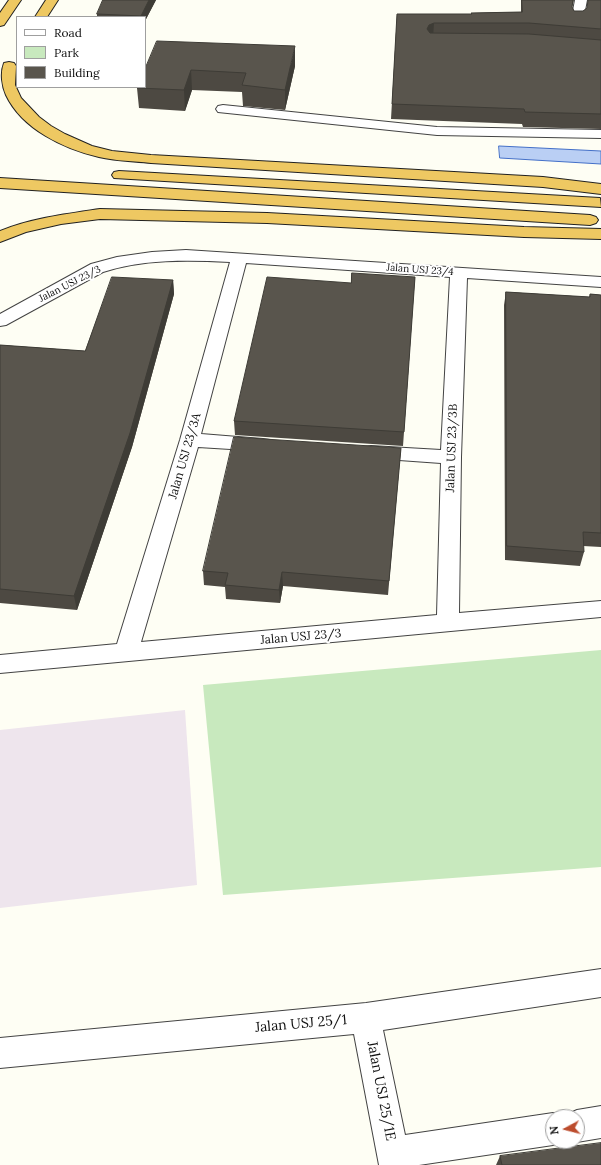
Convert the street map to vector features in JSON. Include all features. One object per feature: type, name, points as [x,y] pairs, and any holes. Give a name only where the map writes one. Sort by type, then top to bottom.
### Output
[{"type":"highway","points":[[0,22],[15,0]]},
{"type":"highway","points":[[42,16],[52,0]]},
{"type":"highway","points":[[0,80],[16,55]]},
{"type":"highway","points":[[9,66],[8,85],[15,100],[31,117],[45,129],[65,140],[99,153],[151,159],[543,182],[601,189]]},
{"type":"highway","points":[[101,174],[601,203]]},
{"type":"highway","points":[[0,183],[601,221]]},
{"type":"highway","points":[[0,237],[21,228],[61,219],[100,214],[267,218],[524,232],[601,234]]},
{"type":"street","points":[[577,21],[581,0]]},
{"type":"street","points":[[223,109],[437,131],[601,134]]},
{"type":"street","name":"Jalan USJ 23/3","points":[[0,321],[97,268],[117,262],[152,257],[186,256],[239,258]]},
{"type":"street","name":"Jalan USJ 23/4","points":[[239,258],[601,282]]},
{"type":"street","name":"Jalan USJ 23/3A","points":[[126,653],[190,440],[239,258]]},
{"type":"street","name":"Jalan USJ 23/3B","points":[[448,623],[452,457],[459,273]]},
{"type":"street","points":[[190,440],[277,446]]},
{"type":"street","points":[[356,451],[452,457]]},
{"type":"street","name":"Jalan USJ 23/3","points":[[0,664],[601,609]]},
{"type":"street","name":"Jalan USJ 25/1","points":[[0,1053],[366,1018],[601,983]]},
{"type":"street","name":"Jalan USJ 25/1E","points":[[366,1018],[394,1159]]},
{"type":"street","points":[[585,1125],[601,1122]]},
{"type":"street","points":[[394,1159],[545,1131]]},
{"type":"shaded area","points":[[185,710],[197,885],[0,908],[0,730]]},
{"type":"green space","points":[[601,650],[601,867],[223,895],[203,685]]},
{"type":"water","points":[[499,146],[601,151],[601,164],[500,158]]},
{"type":"building","points":[[103,0],[149,0],[141,16],[97,14]]},
{"type":"building","points":[[522,0],[573,0],[572,7],[574,11],[583,11],[587,8],[588,0],[601,0],[601,29],[529,23],[434,23],[429,25],[427,29],[430,33],[529,34],[601,40],[601,114],[525,112],[524,109],[392,104],[397,14],[522,12]]},
{"type":"building","points":[[157,41],[295,46],[285,90],[242,85],[246,73],[191,70],[184,90],[137,88],[146,88],[146,67]]},
{"type":"building","points":[[352,273],[415,277],[404,432],[234,421],[267,277],[351,283]]},
{"type":"building","points":[[112,277],[173,280],[130,433],[74,596],[0,589],[0,345],[85,351]]},
{"type":"building","points":[[506,292],[590,297],[590,294],[601,295],[601,533],[583,532],[584,552],[507,546]]},
{"type":"building","points":[[234,437],[401,448],[389,581],[282,572],[279,590],[225,585],[228,573],[203,571]]},
{"type":"building","points":[[601,1143],[601,1165],[502,1165],[500,1156],[554,1149],[585,1149],[585,1145]]}]
